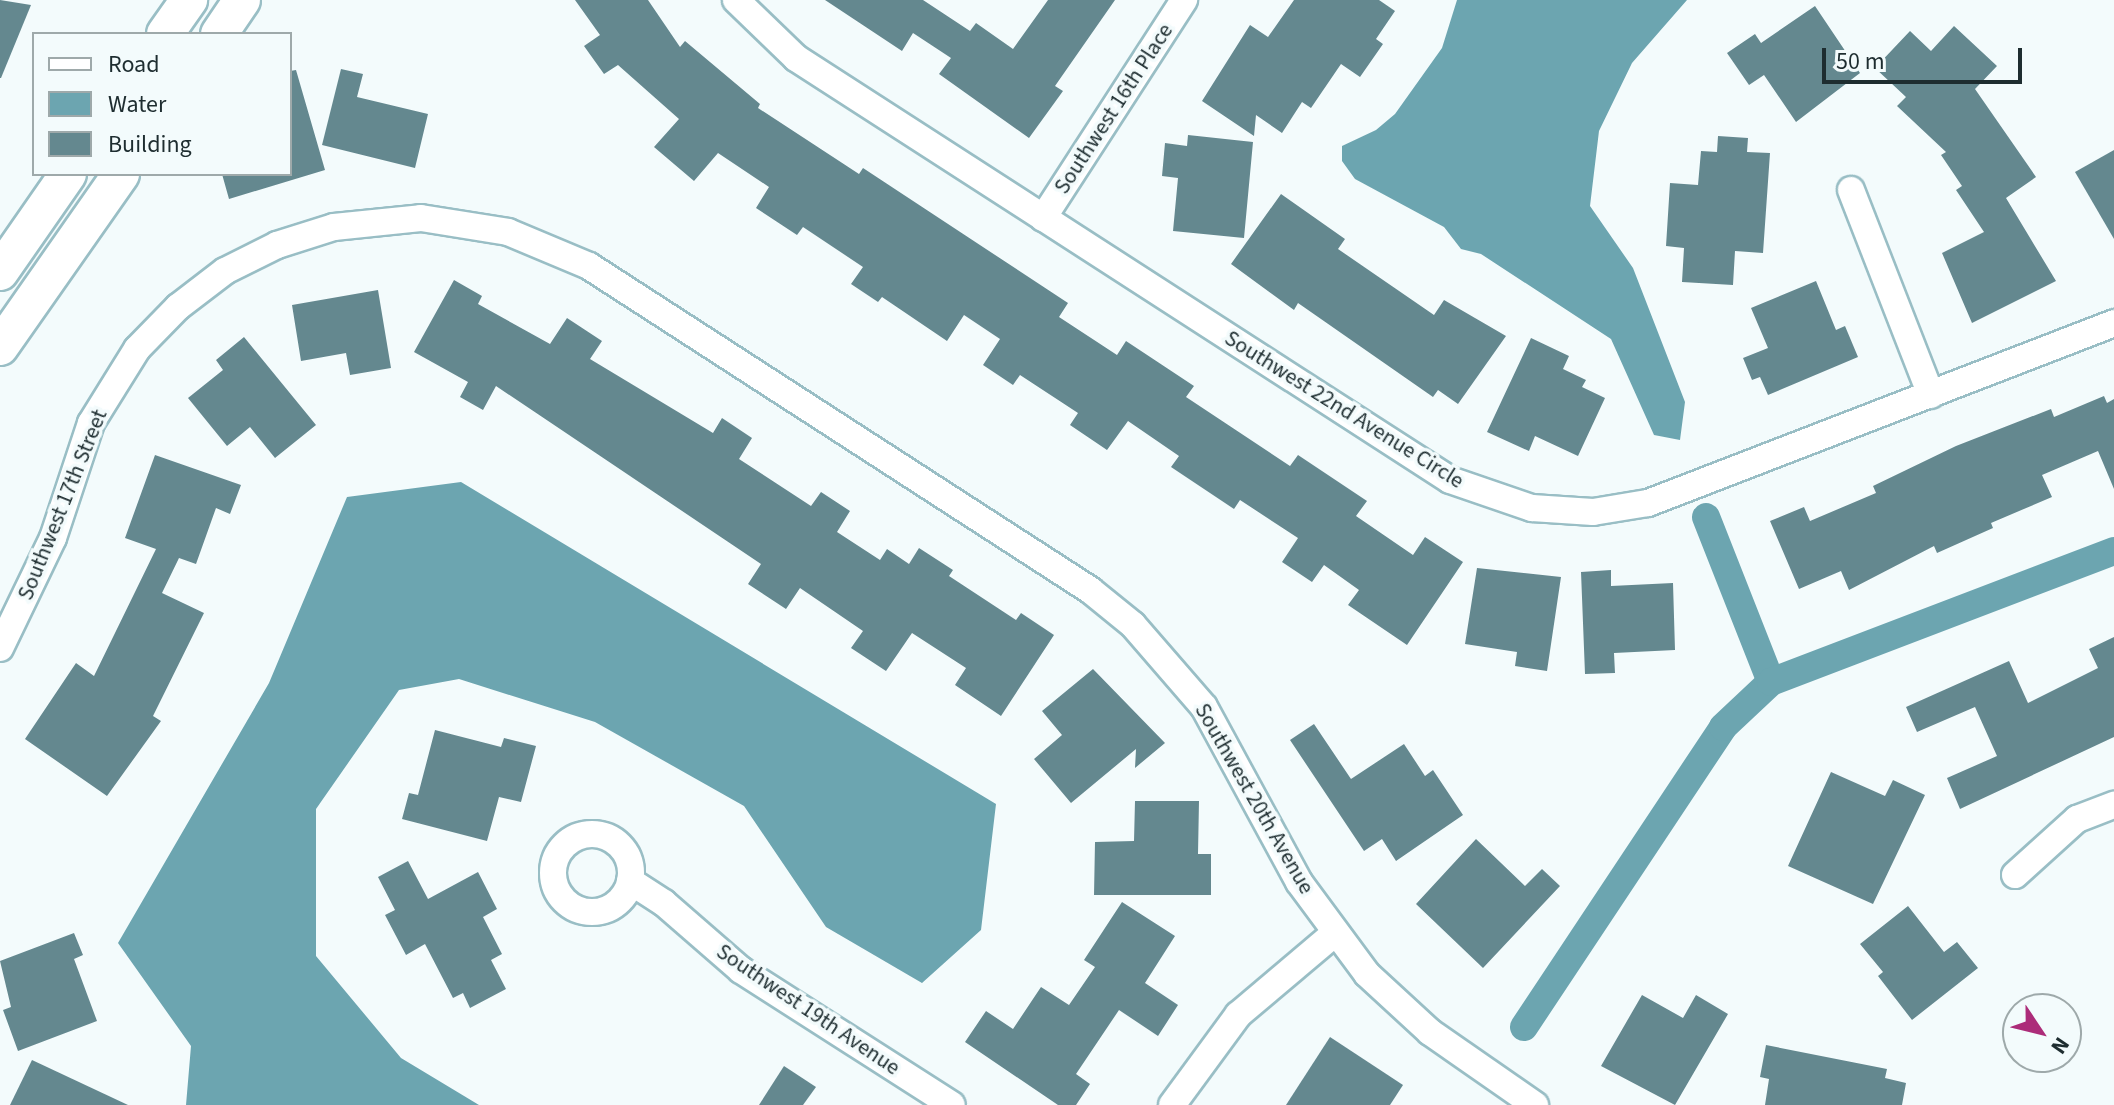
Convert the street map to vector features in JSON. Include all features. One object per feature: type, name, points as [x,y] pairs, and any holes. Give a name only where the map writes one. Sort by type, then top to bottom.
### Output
[{"type":"main road","points":[[166,32],[189,0]]},
{"type":"main road","points":[[220,32],[242,0]]},
{"type":"main road","points":[[0,272],[67,176]]},
{"type":"main road","points":[[0,347],[120,176]]},
{"type":"street","name":"Southwest 22nd Avenue Circle","points":[[736,0],[796,58],[1450,480],[1532,508],[1593,512],[1648,503],[2114,323]]},
{"type":"street","name":"Southwest 16th Place","points":[[1043,218],[1184,0]]},
{"type":"street","points":[[1851,190],[1931,395]]},
{"type":"street","name":"Southwest 17th Street","points":[[0,648],[53,538],[91,423],[120,372],[157,327],[201,288],[291,240],[392,219],[450,220],[508,232],[589,266],[760,376]]},
{"type":"street","name":"Southwest 20th Avenue","points":[[760,376],[1090,590],[1133,625],[1204,707],[1299,882],[1334,934],[1377,984],[1430,1032],[1535,1105]]},
{"type":"street","points":[[2015,875],[2077,819],[2114,805]]},
{"type":"street","name":"Southwest 19th Avenue","points":[[630,881],[664,903],[741,970],[952,1105]]},
{"type":"street","points":[[1175,1101],[1238,1015],[1334,934]]},
{"type":"water","points":[[1457,0],[1687,0],[1632,63],[1599,131],[1590,206],[1633,268],[1685,402],[1680,440],[1654,435],[1611,339],[1481,254],[1461,249],[1444,227],[1355,179],[1342,161],[1342,146],[1376,130],[1395,114],[1442,48]]},
{"type":"water","points":[[461,482],[996,804],[981,930],[922,983],[826,927],[744,806],[595,722],[459,679],[399,690],[316,809],[316,956],[401,1058],[479,1105],[186,1105],[191,1046],[118,943],[269,683],[347,497]]},
{"type":"building","points":[[0,0],[31,5],[1,78],[0,78]]},
{"type":"building","points":[[575,0],[648,0],[680,47],[685,41],[760,104],[758,108],[859,174],[863,168],[1068,303],[1059,317],[1117,355],[1126,341],[1194,386],[1186,397],[1290,466],[1298,455],[1367,501],[1356,516],[1413,555],[1425,537],[1463,562],[1407,645],[1348,605],[1359,590],[1324,565],[1312,582],[1282,562],[1298,538],[1240,500],[1234,509],[1171,467],[1179,456],[1128,421],[1107,450],[1070,425],[1078,413],[1020,375],[1013,385],[983,365],[1000,339],[964,315],[947,341],[882,297],[878,302],[851,284],[863,267],[803,227],[797,235],[756,208],[769,187],[718,153],[694,181],[654,147],[679,119],[618,65],[604,74],[584,46],[600,35]]},
{"type":"building","points":[[825,0],[923,0],[970,31],[976,23],[1013,49],[1048,0],[1115,0],[1055,86],[1063,91],[1029,138],[939,74],[951,58],[913,33],[902,51]]},
{"type":"building","points":[[1294,0],[1379,0],[1395,11],[1376,39],[1383,44],[1360,77],[1341,64],[1311,108],[1302,102],[1282,133],[1256,115],[1254,136],[1202,101],[1250,25],[1268,37]]},
{"type":"building","points":[[1815,6],[1860,73],[1796,122],[1764,75],[1749,85],[1727,53],[1755,34],[1761,43]]},
{"type":"building","points":[[1954,26],[1997,66],[1975,89],[2036,177],[2006,198],[2056,281],[1972,323],[1942,253],[1984,232],[1956,190],[1962,186],[1941,155],[1946,152],[1897,106],[1906,97],[1875,68],[1910,31],[1931,51]]},
{"type":"building","points":[[341,69],[363,74],[357,97],[428,114],[415,168],[322,145]]},
{"type":"building","points":[[296,70],[325,170],[229,199],[223,176],[292,176],[292,71]]},
{"type":"building","points":[[1188,135],[1253,142],[1244,238],[1173,231],[1178,178],[1162,176],[1165,143],[1187,146]]},
{"type":"building","points":[[1718,136],[1748,138],[1747,152],[1770,153],[1763,253],[1735,251],[1733,285],[1682,282],[1684,248],[1666,246],[1670,183],[1698,185],[1701,151],[1717,152]]},
{"type":"building","points":[[2114,150],[2114,239],[2075,172]]},
{"type":"building","points":[[1281,194],[1345,239],[1338,249],[1434,315],[1444,300],[1506,336],[1458,404],[1438,390],[1433,397],[1298,303],[1294,310],[1231,264]]},
{"type":"building","points":[[454,280],[482,296],[478,304],[550,344],[567,318],[602,341],[590,359],[713,433],[722,418],[752,438],[739,459],[811,506],[821,492],[850,511],[837,532],[880,560],[887,549],[909,564],[919,548],[953,570],[949,576],[1016,620],[1021,613],[1054,635],[1001,716],[955,685],[966,668],[912,633],[886,671],[851,648],[863,631],[800,588],[786,609],[748,584],[761,564],[496,386],[483,410],[460,397],[468,382],[414,352]]},
{"type":"building","points":[[1816,281],[1836,330],[1845,326],[1858,357],[1768,395],[1760,377],[1752,380],[1743,358],[1768,348],[1751,308]]},
{"type":"building","points":[[378,290],[391,368],[350,375],[346,353],[301,361],[292,305]]},
{"type":"building","points":[[244,337],[316,425],[275,458],[250,427],[227,446],[188,398],[223,370],[216,360]]},
{"type":"building","points":[[1531,338],[1569,356],[1563,369],[1586,380],[1582,387],[1605,398],[1578,456],[1535,436],[1529,451],[1487,432]]},
{"type":"building","points":[[2104,396],[2107,403],[2114,399],[2114,489],[2098,451],[2042,475],[2052,497],[1991,523],[1993,528],[1937,553],[1934,546],[1849,590],[1841,571],[1799,589],[1770,521],[1804,507],[1810,521],[1876,493],[1873,486],[1956,446],[2051,409],[2054,417]]},
{"type":"building","points":[[155,455],[241,485],[230,514],[216,508],[196,564],[179,558],[162,593],[204,613],[153,716],[161,721],[107,796],[25,739],[76,663],[94,676],[156,549],[125,538]]},
{"type":"building","points":[[1477,568],[1561,577],[1547,671],[1515,666],[1517,652],[1465,644]]},
{"type":"building","points":[[1611,570],[1611,586],[1673,583],[1675,650],[1614,653],[1615,673],[1585,674],[1581,572]]},
{"type":"building","points":[[2114,637],[2114,737],[1960,809],[1947,778],[1997,756],[1975,707],[1917,732],[1906,707],[2009,661],[2028,703],[2098,668],[2089,649]]},
{"type":"building","points":[[1093,669],[1165,743],[1135,768],[1136,749],[1071,803],[1034,759],[1062,735],[1042,711]]},
{"type":"building","points":[[1314,724],[1351,779],[1404,744],[1425,776],[1433,770],[1463,815],[1396,861],[1382,839],[1364,851],[1290,740]]},
{"type":"building","points":[[435,730],[501,747],[504,738],[536,746],[521,802],[499,797],[487,841],[402,819],[409,793],[418,795]]},
{"type":"building","points":[[1831,772],[1885,796],[1893,780],[1925,795],[1873,904],[1788,866]]},
{"type":"building","points":[[1135,801],[1199,801],[1198,854],[1211,854],[1211,895],[1094,895],[1095,842],[1134,841]]},
{"type":"building","points":[[1476,839],[1525,886],[1542,869],[1560,886],[1483,968],[1416,904]]},
{"type":"building","points":[[408,861],[428,899],[478,872],[497,909],[483,917],[502,954],[491,960],[506,989],[470,1008],[463,993],[453,998],[425,944],[406,955],[385,915],[395,910],[378,877]]},
{"type":"building","points":[[1122,902],[1175,936],[1145,983],[1178,1005],[1158,1036],[1119,1010],[1076,1074],[1090,1084],[1076,1105],[1058,1105],[965,1042],[986,1011],[1013,1029],[1041,987],[1069,1005],[1095,967],[1084,960]]},
{"type":"building","points":[[1908,906],[1944,952],[1957,942],[1978,968],[1912,1020],[1878,976],[1883,972],[1860,944]]},
{"type":"building","points":[[74,933],[83,955],[74,959],[97,1021],[18,1051],[3,1010],[11,1007],[0,961]]},
{"type":"building","points":[[1642,995],[1683,1018],[1696,995],[1728,1014],[1675,1105],[1601,1066]]},
{"type":"building","points":[[1330,1037],[1403,1085],[1390,1105],[1286,1105]]},
{"type":"building","points":[[1766,1045],[1887,1069],[1885,1078],[1906,1083],[1902,1105],[1765,1105],[1769,1079],[1760,1077]]},
{"type":"building","points":[[32,1060],[128,1105],[10,1105]]},
{"type":"building","points":[[784,1066],[816,1087],[803,1105],[759,1105]]},
{"type":"waterway","points":[[1706,517],[1771,682]]},
{"type":"waterway","points":[[1524,1027],[1723,727],[1771,682],[2114,551]]}]
